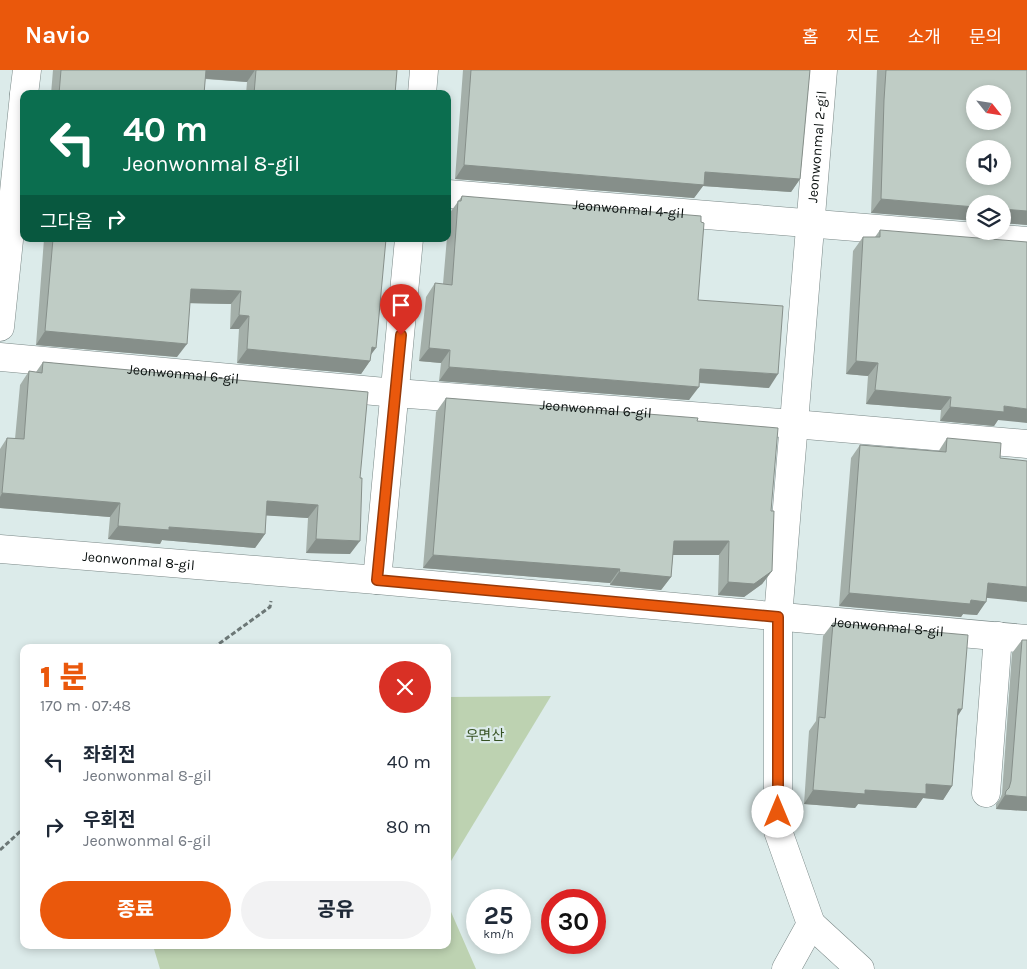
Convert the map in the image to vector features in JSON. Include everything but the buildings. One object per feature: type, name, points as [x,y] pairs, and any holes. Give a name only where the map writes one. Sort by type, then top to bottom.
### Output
[{"type":"street","points":[[24,90],[26,70]]},
{"type":"street","points":[[422,90],[424,70]]},
{"type":"street","name":"Jeonwonmal 2-gil","points":[[811,224],[823,70]]},
{"type":"street","points":[[0,327],[20,157]]},
{"type":"street","name":"Jeonwonmal 4-gil","points":[[451,194],[1027,241]]},
{"type":"street","points":[[811,224],[778,617],[778,831],[811,924],[860,969]]},
{"type":"street","points":[[377,580],[409,242]]},
{"type":"street","name":"Jeonwonmal 6-gil","points":[[0,356],[396,393],[1027,444]]},
{"type":"street","name":"Jeonwonmal 8-gil","points":[[0,549],[276,571],[1027,639]]},
{"type":"street","points":[[986,793],[998,636]]},
{"type":"street","points":[[786,969],[811,924]]},
{"type":"path","points":[[219,644],[270,607],[276,571]]},
{"type":"path","points":[[0,850],[20,832]]},
{"type":"green space","name":"우면산","points":[[551,696],[451,861],[451,697]]},
{"type":"green space","points":[[451,912],[466,946],[466,954],[469,954],[476,969],[160,969],[154,949],[451,949]]},
{"type":"route","points":[[401,335],[377,580],[778,617],[778,812]]}]
